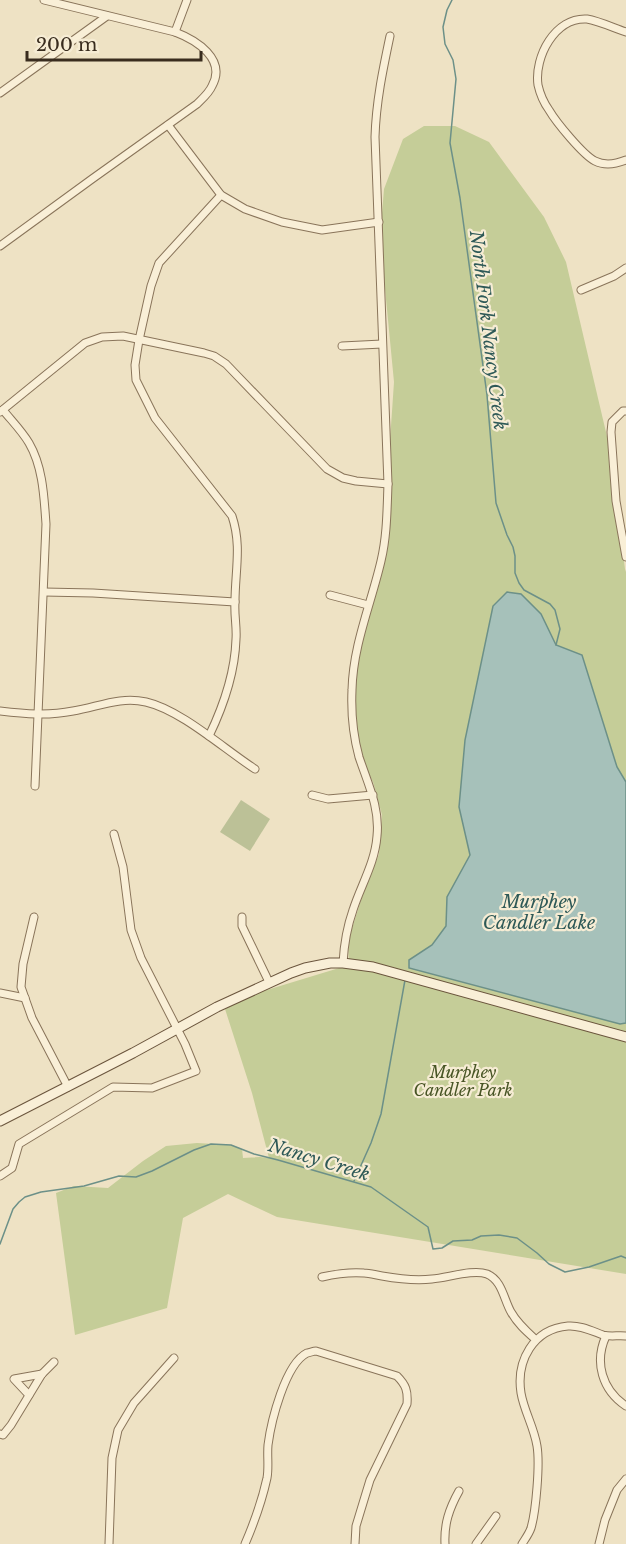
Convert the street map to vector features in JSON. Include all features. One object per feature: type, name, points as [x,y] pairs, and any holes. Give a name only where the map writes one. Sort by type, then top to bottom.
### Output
[{"type":"street","points":[[0,246],[197,104],[208,93],[216,75],[212,57],[206,49],[188,37],[44,0]]},
{"type":"street","points":[[175,32],[188,0]]},
{"type":"street","points":[[0,93],[107,16]]},
{"type":"street","points":[[626,32],[587,19],[575,20],[564,25],[548,42],[540,61],[538,82],[542,98],[550,112],[586,155],[596,162],[609,165],[626,160]]},
{"type":"street","points":[[343,963],[349,922],[375,853],[378,826],[378,817],[355,740],[352,710],[353,668],[386,536],[388,484],[375,137],[376,112],[390,36]]},
{"type":"street","points":[[168,125],[221,195],[254,212],[282,222],[322,230],[379,222]]},
{"type":"street","points":[[209,736],[219,714],[233,664],[236,639],[238,541],[232,516],[148,407],[135,380],[135,365],[151,286],[159,263],[221,195]]},
{"type":"street","points":[[581,290],[614,276],[626,268]]},
{"type":"street","points":[[35,786],[46,524],[39,469],[34,453],[27,440],[1,411],[85,343],[102,337],[123,336],[214,356],[226,364],[327,469],[343,478],[388,484]]},
{"type":"street","points":[[342,346],[382,344]]},
{"type":"street","points":[[626,411],[623,411],[612,422],[611,432],[616,501],[626,557]]},
{"type":"street","points":[[44,592],[235,602]]},
{"type":"street","points":[[330,595],[368,605]]},
{"type":"street","points":[[0,711],[39,715],[74,711],[124,700],[144,701],[162,706],[255,769]]},
{"type":"street","points":[[312,795],[328,799],[372,795]]},
{"type":"street","points":[[0,1176],[12,1168],[19,1144],[112,1086],[152,1088],[196,1071],[178,1028],[141,958],[131,930],[123,867],[114,834]]},
{"type":"street","points":[[34,917],[23,964],[21,987],[32,1018],[68,1087]]},
{"type":"street","points":[[242,917],[242,926],[269,982]]},
{"type":"street","points":[[0,1121],[269,982],[304,968],[330,963],[373,967],[626,1037]]},
{"type":"street","points":[[0,993],[26,998]]},
{"type":"street","points":[[322,1277],[364,1272],[417,1281],[475,1272],[487,1274],[496,1281],[520,1326],[535,1339]]},
{"type":"street","points":[[522,1544],[530,1530],[533,1517],[538,1461],[535,1434],[523,1401],[520,1382],[527,1352],[535,1339],[545,1333],[569,1326],[588,1329],[606,1336],[626,1336]]},
{"type":"street","points":[[606,1336],[599,1358],[603,1378],[610,1390],[626,1406]]},
{"type":"street","points":[[245,1544],[254,1523],[265,1484],[270,1431],[280,1396],[291,1369],[307,1353],[315,1351],[397,1376],[405,1384],[408,1394],[407,1404],[370,1480],[356,1526],[355,1544]]},
{"type":"street","points":[[109,1544],[112,1458],[118,1430],[134,1403],[174,1358]]},
{"type":"street","points":[[0,1434],[3,1434],[11,1425],[42,1374],[54,1362]]},
{"type":"street","points":[[29,1395],[14,1379],[42,1374]]},
{"type":"street","points":[[599,1544],[616,1490],[626,1479]]},
{"type":"street","points":[[445,1544],[447,1516],[459,1491]]},
{"type":"street","points":[[476,1544],[496,1516]]},
{"type":"green space","name":"Murphey Candler Park","points":[[424,126],[455,126],[489,142],[544,217],[566,262],[609,445],[626,572],[626,1274],[277,1217],[228,1194],[183,1218],[167,1308],[75,1335],[56,1193],[74,1186],[108,1188],[166,1146],[197,1143],[232,1145],[242,1149],[243,1158],[269,1158],[252,1093],[225,1009],[257,993],[349,965],[348,941],[379,854],[382,815],[373,782],[355,747],[352,693],[357,660],[377,580],[385,514],[394,382],[380,237],[384,189],[403,139]]},
{"type":"green space","points":[[241,800],[270,819],[250,851],[220,832]]},
{"type":"water","name":"Murphey Candler Lake","points":[[507,592],[521,594],[541,614],[556,645],[582,655],[617,767],[626,782],[626,1023],[620,1024],[409,968],[409,960],[432,945],[446,926],[447,897],[470,855],[459,807],[465,740],[493,606]]},
{"type":"waterway","name":"North Fork Nancy Creek","points":[[452,0],[443,27],[445,44],[453,60],[456,79],[450,143],[460,198],[487,395],[496,503],[513,547],[515,573],[519,583],[524,590],[550,604],[555,610],[560,629],[556,645]]},
{"type":"waterway","name":"North Fork Nancy Creek","points":[[354,1181],[381,1114],[405,980]]},
{"type":"waterway","name":"Nancy Creek","points":[[0,1244],[13,1209],[25,1197],[41,1192],[84,1186],[119,1176],[136,1177],[211,1144],[231,1145],[254,1154],[371,1187],[428,1227],[433,1249],[442,1248],[453,1241],[499,1235],[517,1238],[549,1264],[565,1272],[621,1256],[626,1258]]}]
